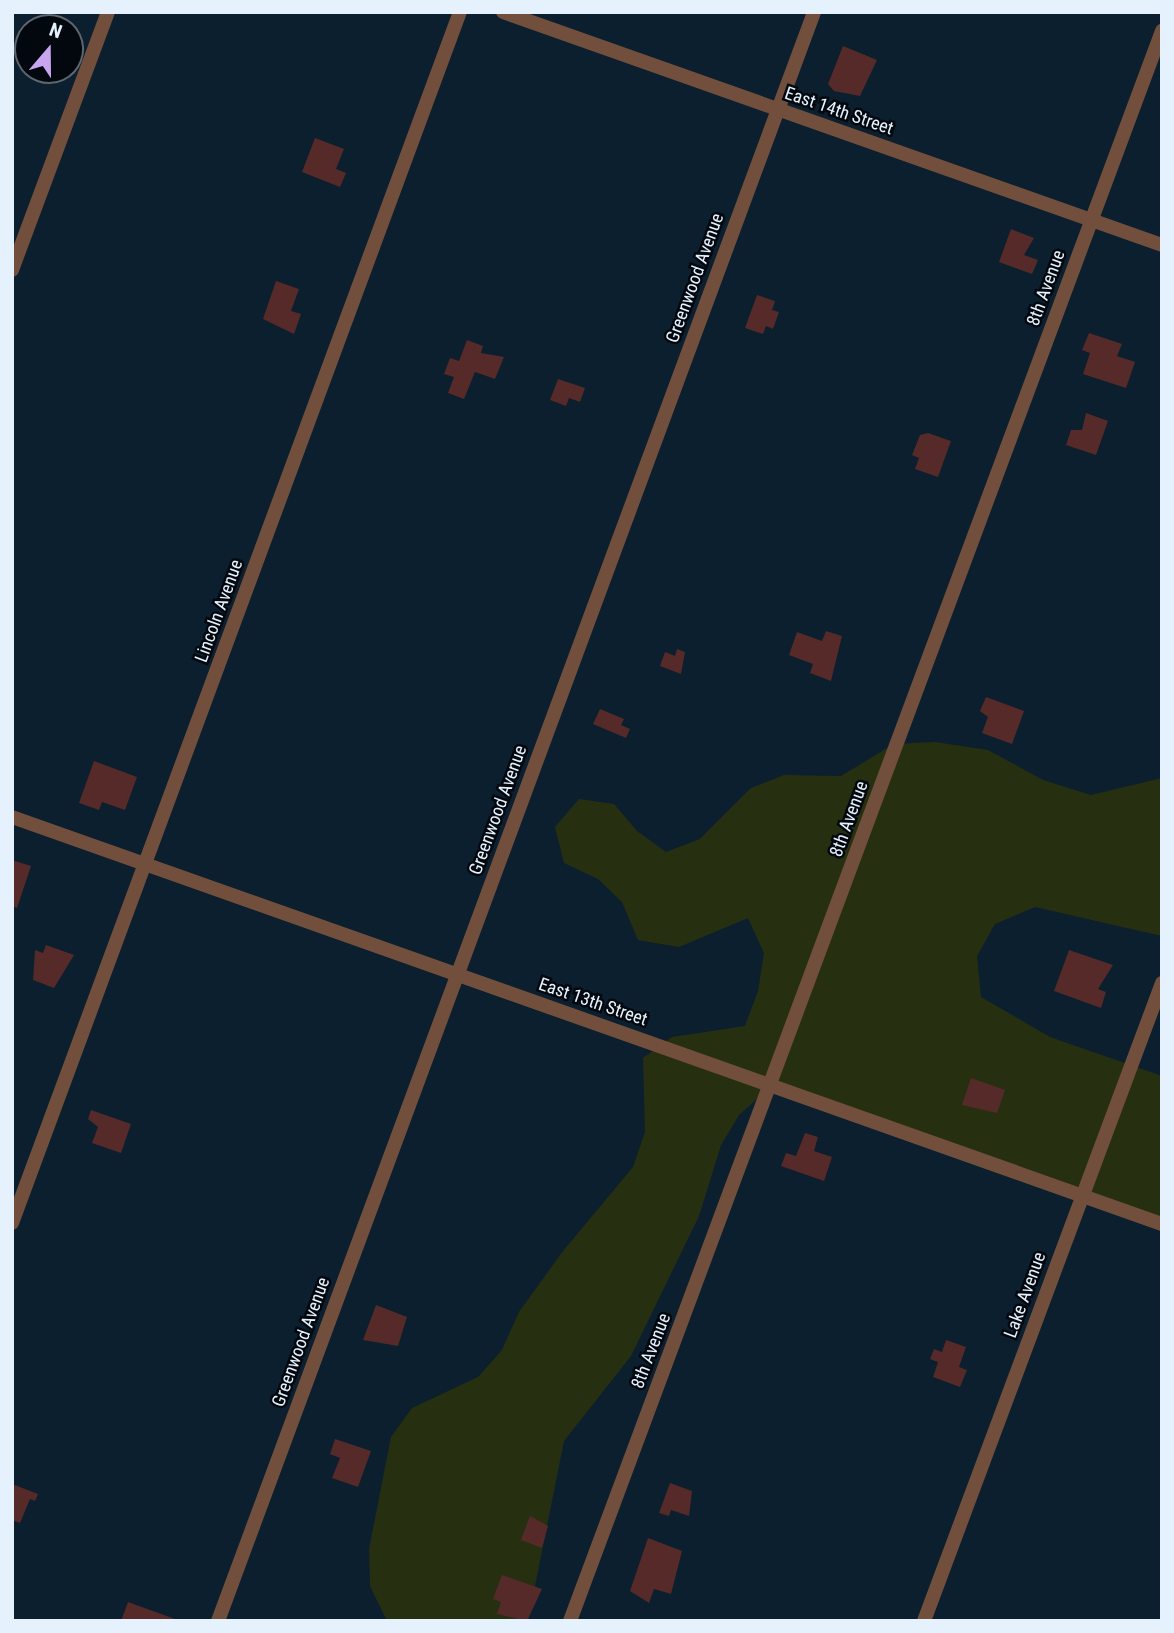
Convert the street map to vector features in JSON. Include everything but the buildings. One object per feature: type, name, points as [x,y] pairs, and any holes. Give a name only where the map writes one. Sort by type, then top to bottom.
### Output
[{"type":"street","points":[[12,270],[108,12]]},
{"type":"street","name":"Lincoln Avenue","points":[[12,1223],[460,12]]},
{"type":"street","name":"East 14th Street","points":[[503,12],[1162,245]]},
{"type":"street","name":"Greenwood Avenue","points":[[218,1621],[814,12]]},
{"type":"street","name":"8th Avenue","points":[[570,1621],[1162,31]]},
{"type":"street","name":"East 13th Street","points":[[12,817],[1162,1224]]},
{"type":"street","name":"Lake Avenue","points":[[925,1621],[1162,983]]},
{"type":"green space","points":[[935,742],[988,750],[1043,780],[1091,795],[1162,778],[1162,936],[1035,907],[995,924],[977,956],[981,997],[1050,1037],[1162,1076],[1162,1226],[766,1091],[739,1115],[721,1145],[699,1216],[631,1356],[564,1441],[528,1621],[387,1621],[370,1586],[369,1549],[391,1437],[412,1408],[478,1377],[502,1350],[519,1312],[563,1251],[633,1167],[645,1132],[643,1058],[672,1037],[745,1026],[758,991],[764,953],[748,918],[679,947],[638,940],[622,902],[598,879],[564,863],[555,827],[579,799],[614,804],[637,831],[666,852],[700,839],[751,788],[784,775],[841,776],[894,744]]}]
